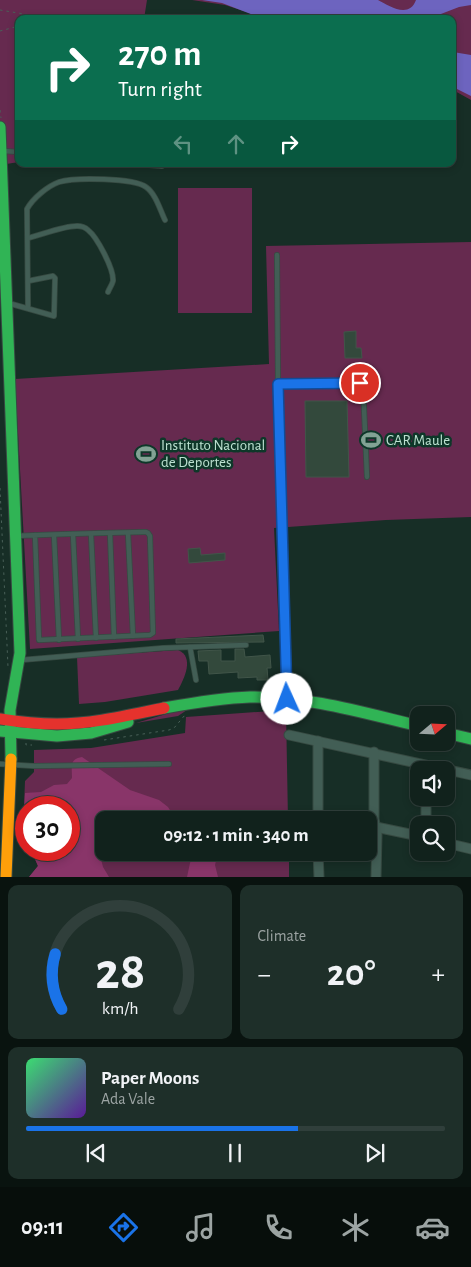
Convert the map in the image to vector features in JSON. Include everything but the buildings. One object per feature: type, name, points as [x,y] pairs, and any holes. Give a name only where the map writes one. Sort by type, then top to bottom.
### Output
[{"type":"street","points":[[0,127],[5,302],[20,660],[5,720],[6,877]]},
{"type":"street","points":[[282,531],[287,699]]},
{"type":"street","points":[[5,720],[65,724],[232,698],[251,697],[318,703],[410,724]]},
{"type":"street","points":[[5,732],[58,736],[83,734],[174,707]]},
{"type":"street","points":[[289,735],[374,752],[410,762]]},
{"type":"street","points":[[455,735],[471,739]]},
{"type":"street","points":[[318,741],[318,811]]},
{"type":"street","points":[[374,752],[374,811]]},
{"type":"street","points":[[455,772],[471,775]]},
{"type":"street","points":[[377,827],[410,834]]},
{"type":"street","points":[[455,846],[471,850]]},
{"type":"street","points":[[318,861],[318,877]]},
{"type":"street","points":[[376,861],[376,877]]},
{"type":"lane","points":[[1,150],[15,152]]},
{"type":"lane","points":[[28,308],[27,208],[30,203],[50,186],[60,182],[88,179],[139,183],[152,192],[165,220]]},
{"type":"lane","points":[[28,238],[77,226],[88,230],[104,253],[111,274],[113,282],[108,292]]},
{"type":"lane","points":[[276,255],[282,531]]},
{"type":"lane","points":[[5,302],[54,316],[56,281],[53,276],[28,281]]},
{"type":"lane","points":[[278,384],[363,384],[367,478]]},
{"type":"lane","points":[[14,536],[35,535],[54,535],[73,534],[91,534],[110,533],[128,533],[146,532],[150,536],[154,632],[150,635],[38,640],[35,535]]},
{"type":"lane","points":[[110,533],[114,637]]},
{"type":"lane","points":[[128,533],[133,636]]},
{"type":"lane","points":[[73,534],[78,639]]},
{"type":"lane","points":[[91,534],[96,638]]},
{"type":"lane","points":[[54,535],[59,640]]},
{"type":"lane","points":[[20,660],[50,656],[246,645]]},
{"type":"lane","points":[[190,647],[196,680]]},
{"type":"lane","points":[[5,764],[169,764]]},
{"type":"path","points":[[0,10],[30,15]]},
{"type":"path","points":[[0,31],[15,27]]},
{"type":"path","points":[[0,488],[6,660],[9,672]]},
{"type":"path","points":[[174,728],[188,713]]},
{"type":"shaded area","points":[[0,0],[147,0],[145,15],[15,15],[15,163],[0,165]]},
{"type":"shaded area","points":[[192,0],[471,0],[471,100],[456,92],[456,15],[256,15],[225,5]]},
{"type":"shaded area","points":[[202,0],[378,0],[393,8],[404,10],[413,6],[416,0],[471,0],[471,5],[459,7],[438,15],[254,15],[222,3]]},
{"type":"shaded area","points":[[456,52],[471,55],[471,96],[456,88]]},
{"type":"shaded area","points":[[178,188],[252,188],[252,313],[178,313]]},
{"type":"shaded area","points":[[471,242],[471,517],[386,520],[274,528],[279,631],[30,649],[15,379],[269,364],[266,246]]},
{"type":"shaded area","points":[[178,650],[186,658],[187,669],[178,690],[105,702],[79,704],[77,657]]},
{"type":"shaded area","points":[[186,708],[187,710],[178,716],[136,723]]},
{"type":"shaded area","points":[[286,710],[288,811],[95,811],[95,861],[289,861],[289,877],[29,877],[38,866],[36,861],[80,861],[80,796],[24,796],[25,781],[34,772],[34,750],[91,748],[185,733],[186,717]]},
{"type":"shaded area","points":[[82,757],[130,790],[159,800],[170,811],[95,811],[95,861],[102,861],[109,877],[29,877],[38,866],[36,861],[80,861],[80,796],[25,796],[25,793],[41,792],[54,785],[67,784],[72,778],[73,762]]},
{"type":"shaded area","points":[[191,861],[216,861],[218,877],[187,877]]},
{"type":"traffic: fast","points":[[0,127],[20,653],[10,710],[11,759]]},
{"type":"traffic: fast","points":[[164,708],[228,698],[272,697],[336,706],[410,724]]},
{"type":"traffic: fast","points":[[0,731],[57,736],[91,733],[128,722]]},
{"type":"traffic: fast","points":[[455,735],[471,739]]},
{"type":"traffic: slow","points":[[6,877],[11,759]]},
{"type":"traffic: jam","points":[[0,719],[70,724],[111,719],[164,708]]},
{"type":"place","name":"CAR Maule","points":[[371,440]]},
{"type":"place","name":"Instituto Nacional de Deportes","points":[[146,454]]},
{"type":"route","points":[[287,699],[278,384],[360,383]]}]
